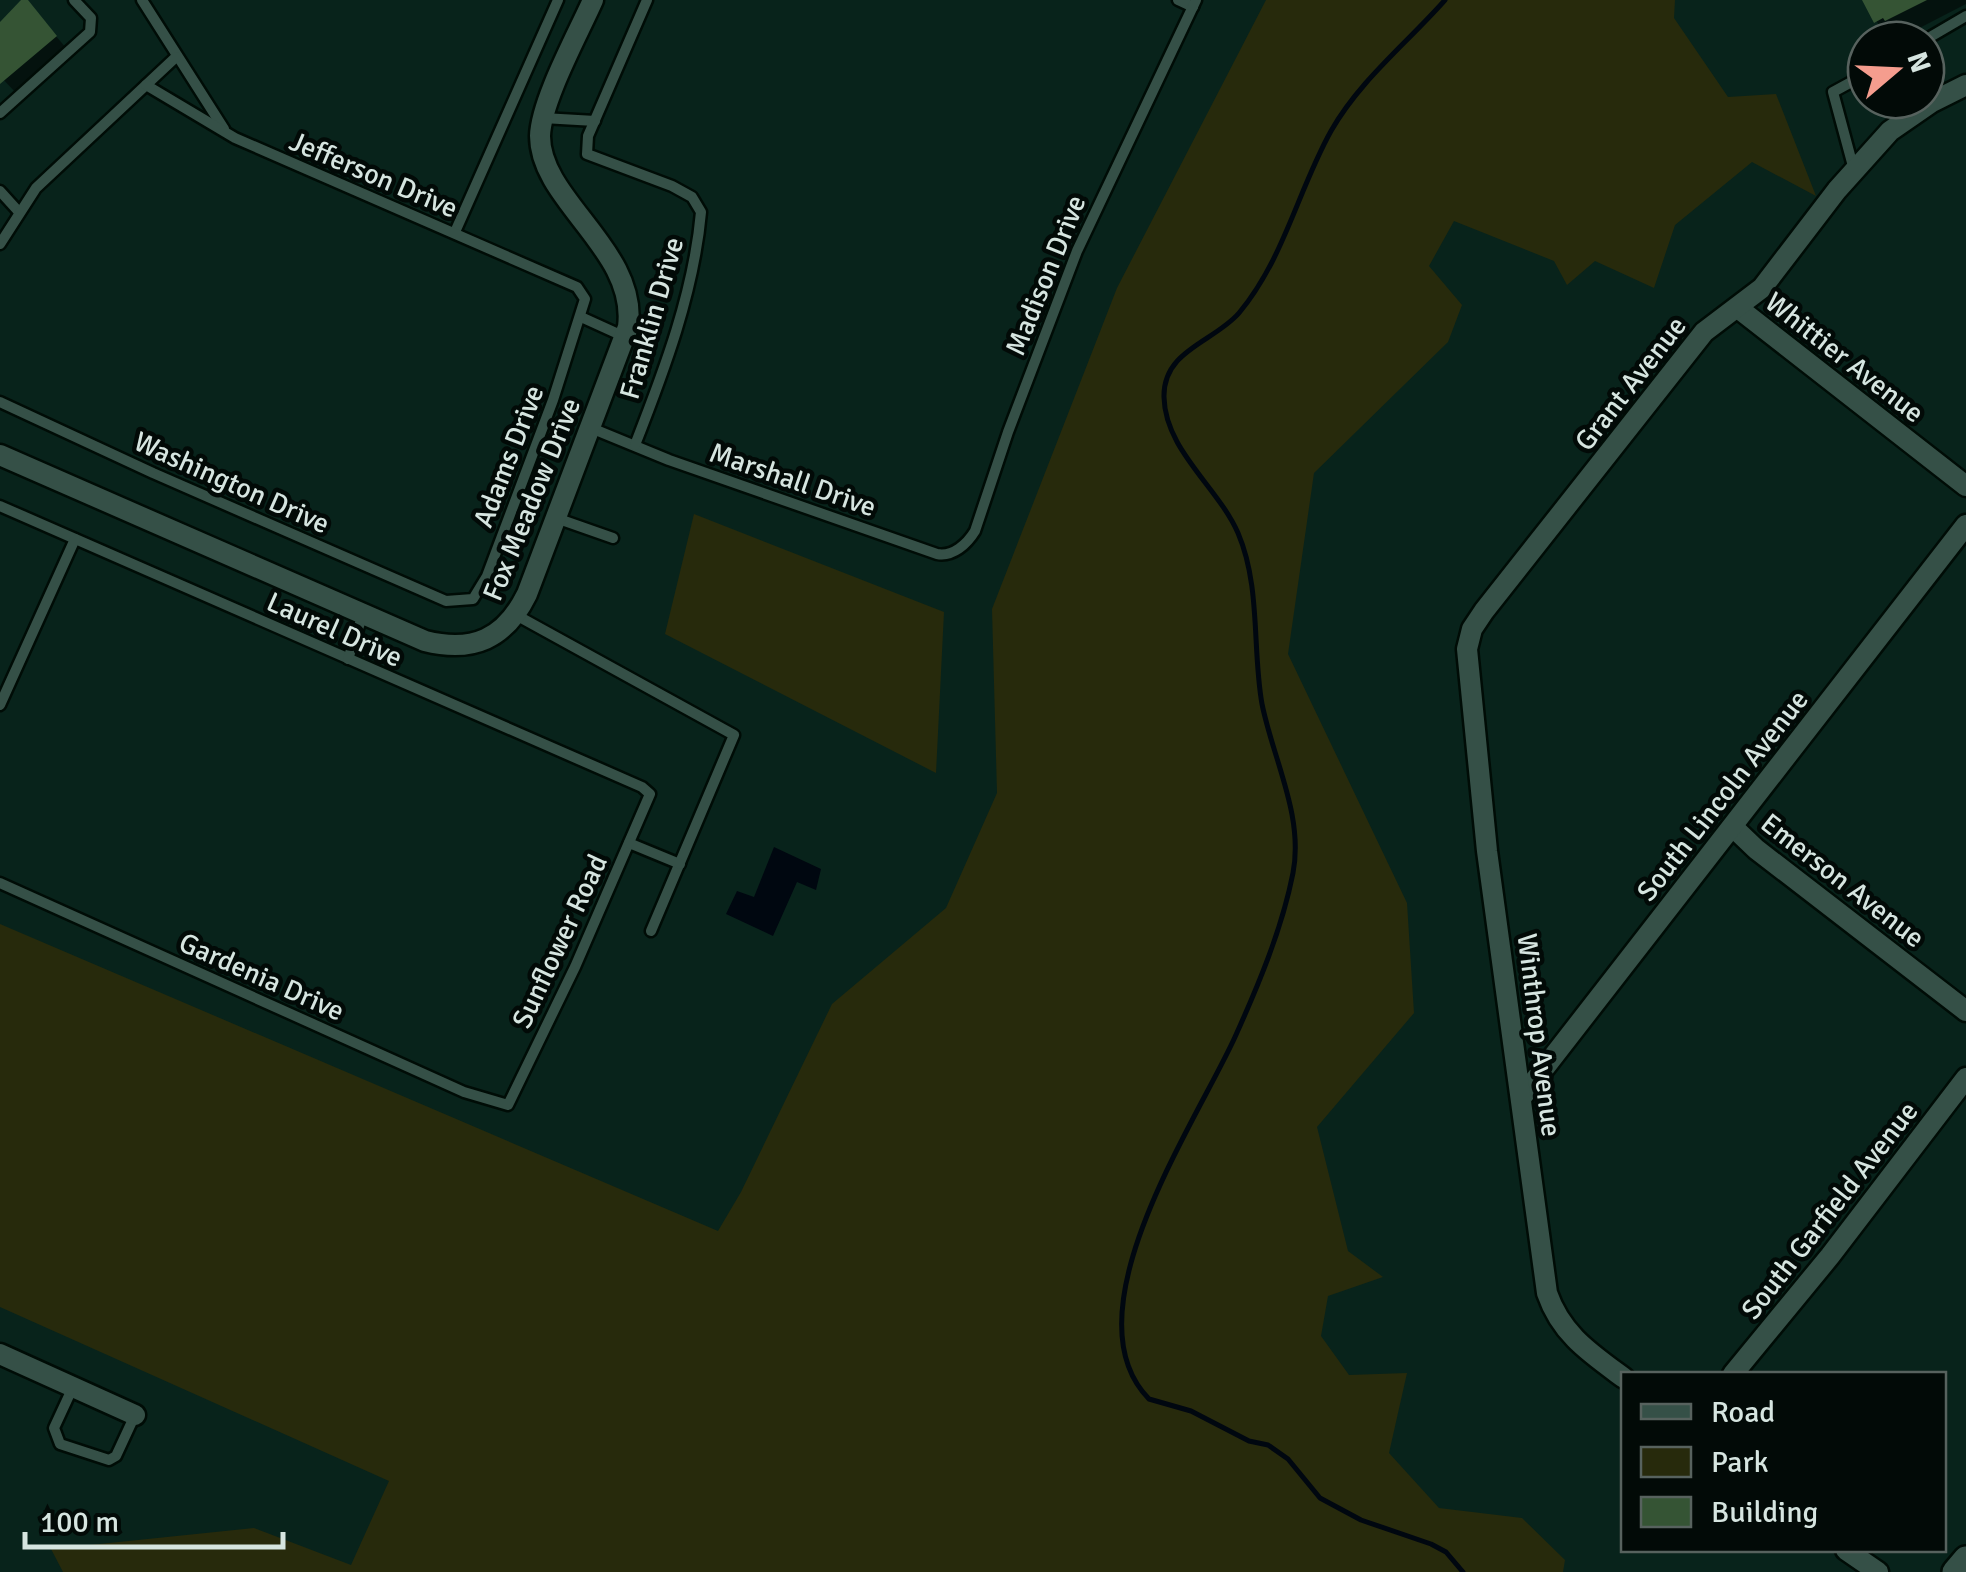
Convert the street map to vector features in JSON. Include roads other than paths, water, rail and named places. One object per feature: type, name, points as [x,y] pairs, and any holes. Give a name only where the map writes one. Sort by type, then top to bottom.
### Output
[{"type":"street","points":[[542,118],[592,0]]},
{"type":"street","name":"Grant Avenue","points":[[1466,667],[1472,629],[1484,612],[1704,332],[1762,288],[1854,170],[1890,131],[1932,102],[1966,85]]},
{"type":"street","name":"Fox Meadow Drive","points":[[0,455],[425,641],[448,645],[480,642],[498,632],[516,615],[556,518],[625,337],[629,307],[624,283],[542,153],[542,118]]},
{"type":"street","name":"Whittier Avenue","points":[[1738,308],[1966,486]]},
{"type":"street","name":"South Lincoln Avenue","points":[[1521,1098],[1966,525]]},
{"type":"street","name":"Winthrop Avenue","points":[[1466,667],[1543,1274],[1553,1311],[1574,1340],[1621,1376]]},
{"type":"street","name":"Emerson Avenue","points":[[1733,827],[1966,1011]]},
{"type":"street","name":"South Garfield Avenue","points":[[1736,1372],[1966,1078]]},
{"type":"street","points":[[0,1354],[134,1416]]},
{"type":"street","points":[[1849,1552],[1878,1572]]},
{"type":"street","points":[[1956,1572],[1966,1558]]},
{"type":"lane","points":[[0,113],[90,32],[91,18],[74,0]]},
{"type":"lane","points":[[142,0],[224,130]]},
{"type":"lane","points":[[455,232],[558,0]]},
{"type":"lane","points":[[542,118],[594,121],[646,0]]},
{"type":"lane","points":[[1178,0],[1194,4]]},
{"type":"lane","name":"Madison Drive","points":[[937,554],[944,556],[967,544],[975,531],[1077,250],[1194,4]]},
{"type":"lane","points":[[0,244],[48,176],[176,57]]},
{"type":"lane","name":"Jefferson Drive","points":[[146,85],[235,138],[559,277],[577,287],[586,299]]},
{"type":"lane","points":[[1846,85],[1833,92],[1854,170]]},
{"type":"lane","name":"Franklin Drive","points":[[591,428],[636,444],[673,340],[695,255],[701,212],[692,197],[672,186],[587,154],[594,121]]},
{"type":"lane","points":[[0,190],[19,212]]},
{"type":"lane","name":"Adams Drive","points":[[446,602],[473,599],[486,576],[554,400],[586,299]]},
{"type":"lane","points":[[580,317],[625,337]]},
{"type":"lane","name":"Washington Drive","points":[[0,402],[446,602]]},
{"type":"lane","name":"Marshall Drive","points":[[636,444],[684,466],[937,554]]},
{"type":"lane","name":"Laurel Drive","points":[[0,506],[642,787],[650,794]]},
{"type":"lane","points":[[556,518],[613,538]]},
{"type":"lane","points":[[0,705],[76,538]]},
{"type":"lane","points":[[348,660],[363,614]]},
{"type":"lane","points":[[516,615],[734,734],[651,931]]},
{"type":"lane","name":"Sunflower Road","points":[[508,1105],[575,968],[650,794]]},
{"type":"lane","points":[[628,843],[680,864]]},
{"type":"lane","name":"Gardenia Drive","points":[[0,883],[464,1092],[508,1105]]},
{"type":"lane","points":[[73,1388],[54,1428],[60,1444],[109,1460],[116,1456],[134,1416]]},
{"type":"waterway","points":[[1445,0],[1343,112],[1319,154],[1255,292],[1229,323],[1181,357],[1166,381],[1164,397],[1173,434],[1229,516],[1245,554],[1253,596],[1262,704],[1291,809],[1295,852],[1283,915],[1261,977],[1146,1218],[1129,1269],[1122,1318],[1127,1362],[1149,1399],[1191,1411],[1249,1441],[1268,1445],[1288,1459],[1320,1498],[1361,1520],[1431,1544],[1446,1552],[1463,1572]]}]
